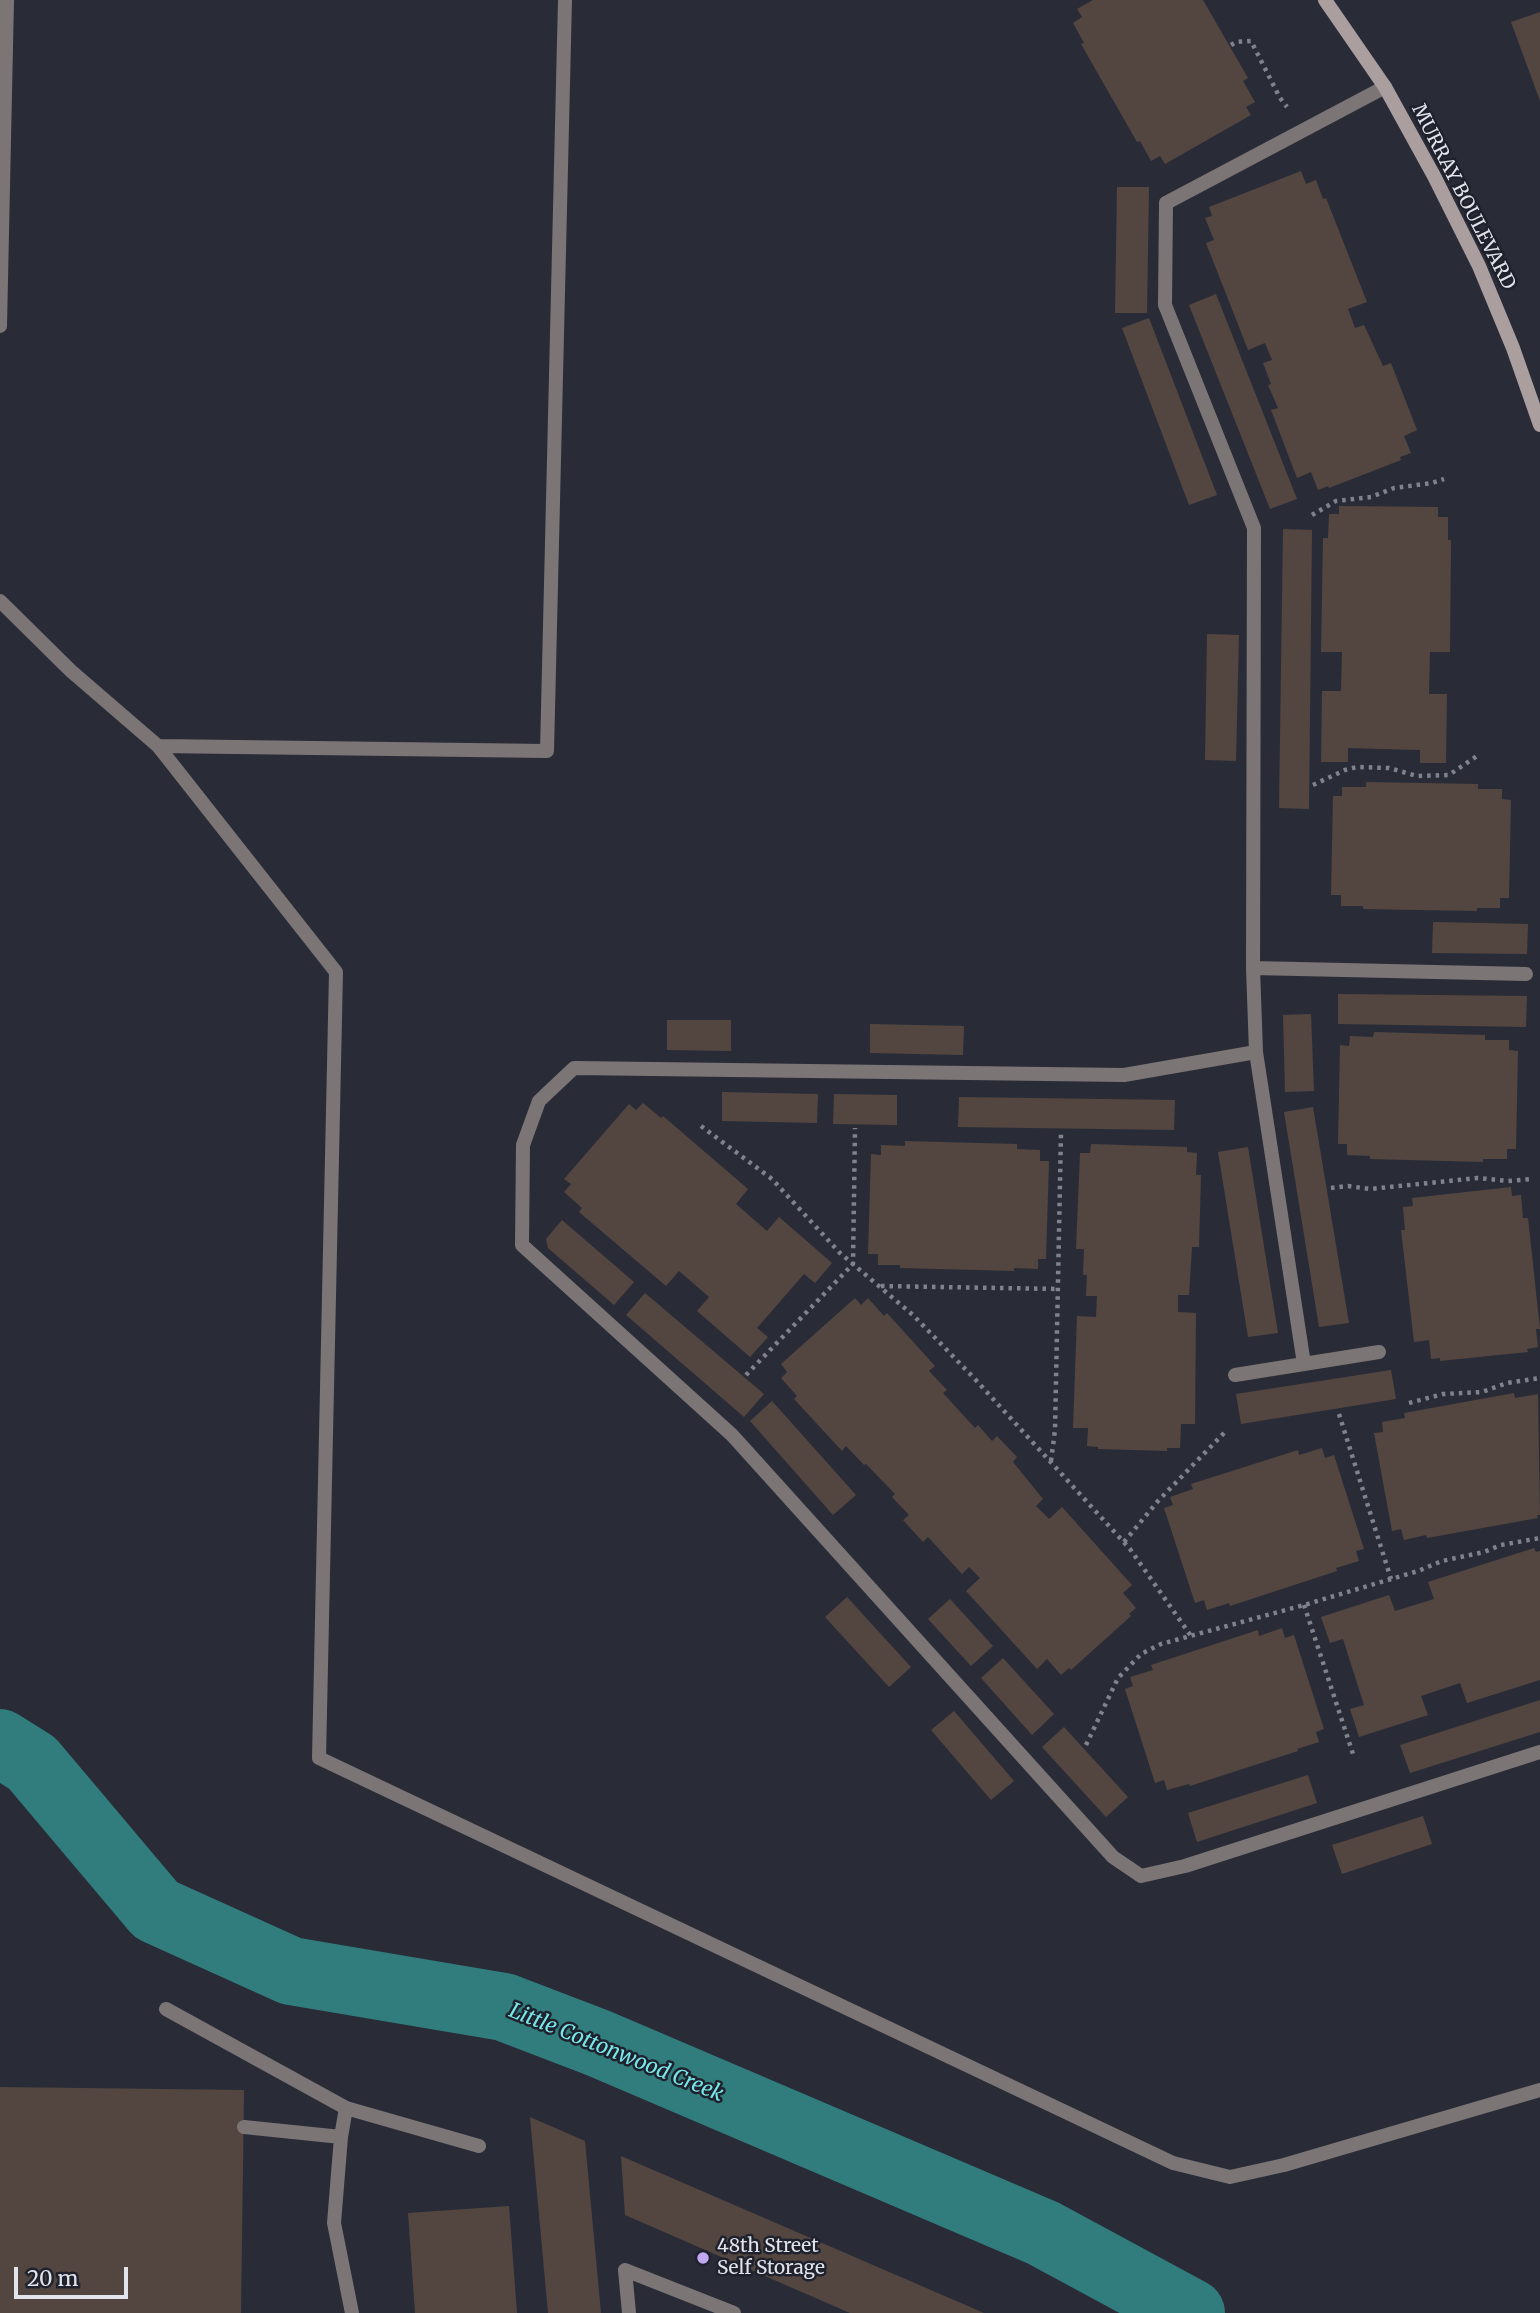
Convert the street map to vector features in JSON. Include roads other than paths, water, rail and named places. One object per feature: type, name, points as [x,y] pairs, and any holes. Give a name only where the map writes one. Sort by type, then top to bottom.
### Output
[{"type":"main road","name":"MURRAY BOULEVARD","points":[[1325,0],[1385,87],[1434,176],[1479,266],[1513,348],[1540,425]]},
{"type":"lane","points":[[0,326],[6,0]]},
{"type":"lane","points":[[158,746],[547,751],[565,0]]},
{"type":"lane","points":[[1304,1364],[1256,1052],[1253,968],[1254,528],[1165,306],[1166,203],[1385,87]]},
{"type":"lane","points":[[0,601],[71,671],[158,746],[336,972],[319,1758],[1173,2163],[1230,2177],[1284,2165],[1540,2090]]},
{"type":"lane","points":[[1253,968],[1526,974]]},
{"type":"lane","points":[[1256,1052],[1124,1075],[574,1068],[539,1101],[523,1144],[522,1245],[733,1435],[1113,1857],[1141,1876],[1185,1866],[1540,1752]]},
{"type":"lane","points":[[1235,1375],[1380,1352]]},
{"type":"lane","points":[[166,2009],[346,2108],[479,2146]]},
{"type":"lane","points":[[346,2108],[334,2223],[352,2313]]},
{"type":"lane","points":[[244,2127],[341,2137]]},
{"type":"lane","points":[[629,2313],[625,2270],[734,2313]]},
{"type":"waterway","name":"Little Cottonwood Creek","points":[[0,1743],[32,1763],[156,1910],[291,1971],[504,2007],[598,2043],[1043,2233],[1191,2313]]},
{"type":"place","name":"48th Street Self Storage","points":[[703,2258]]}]
